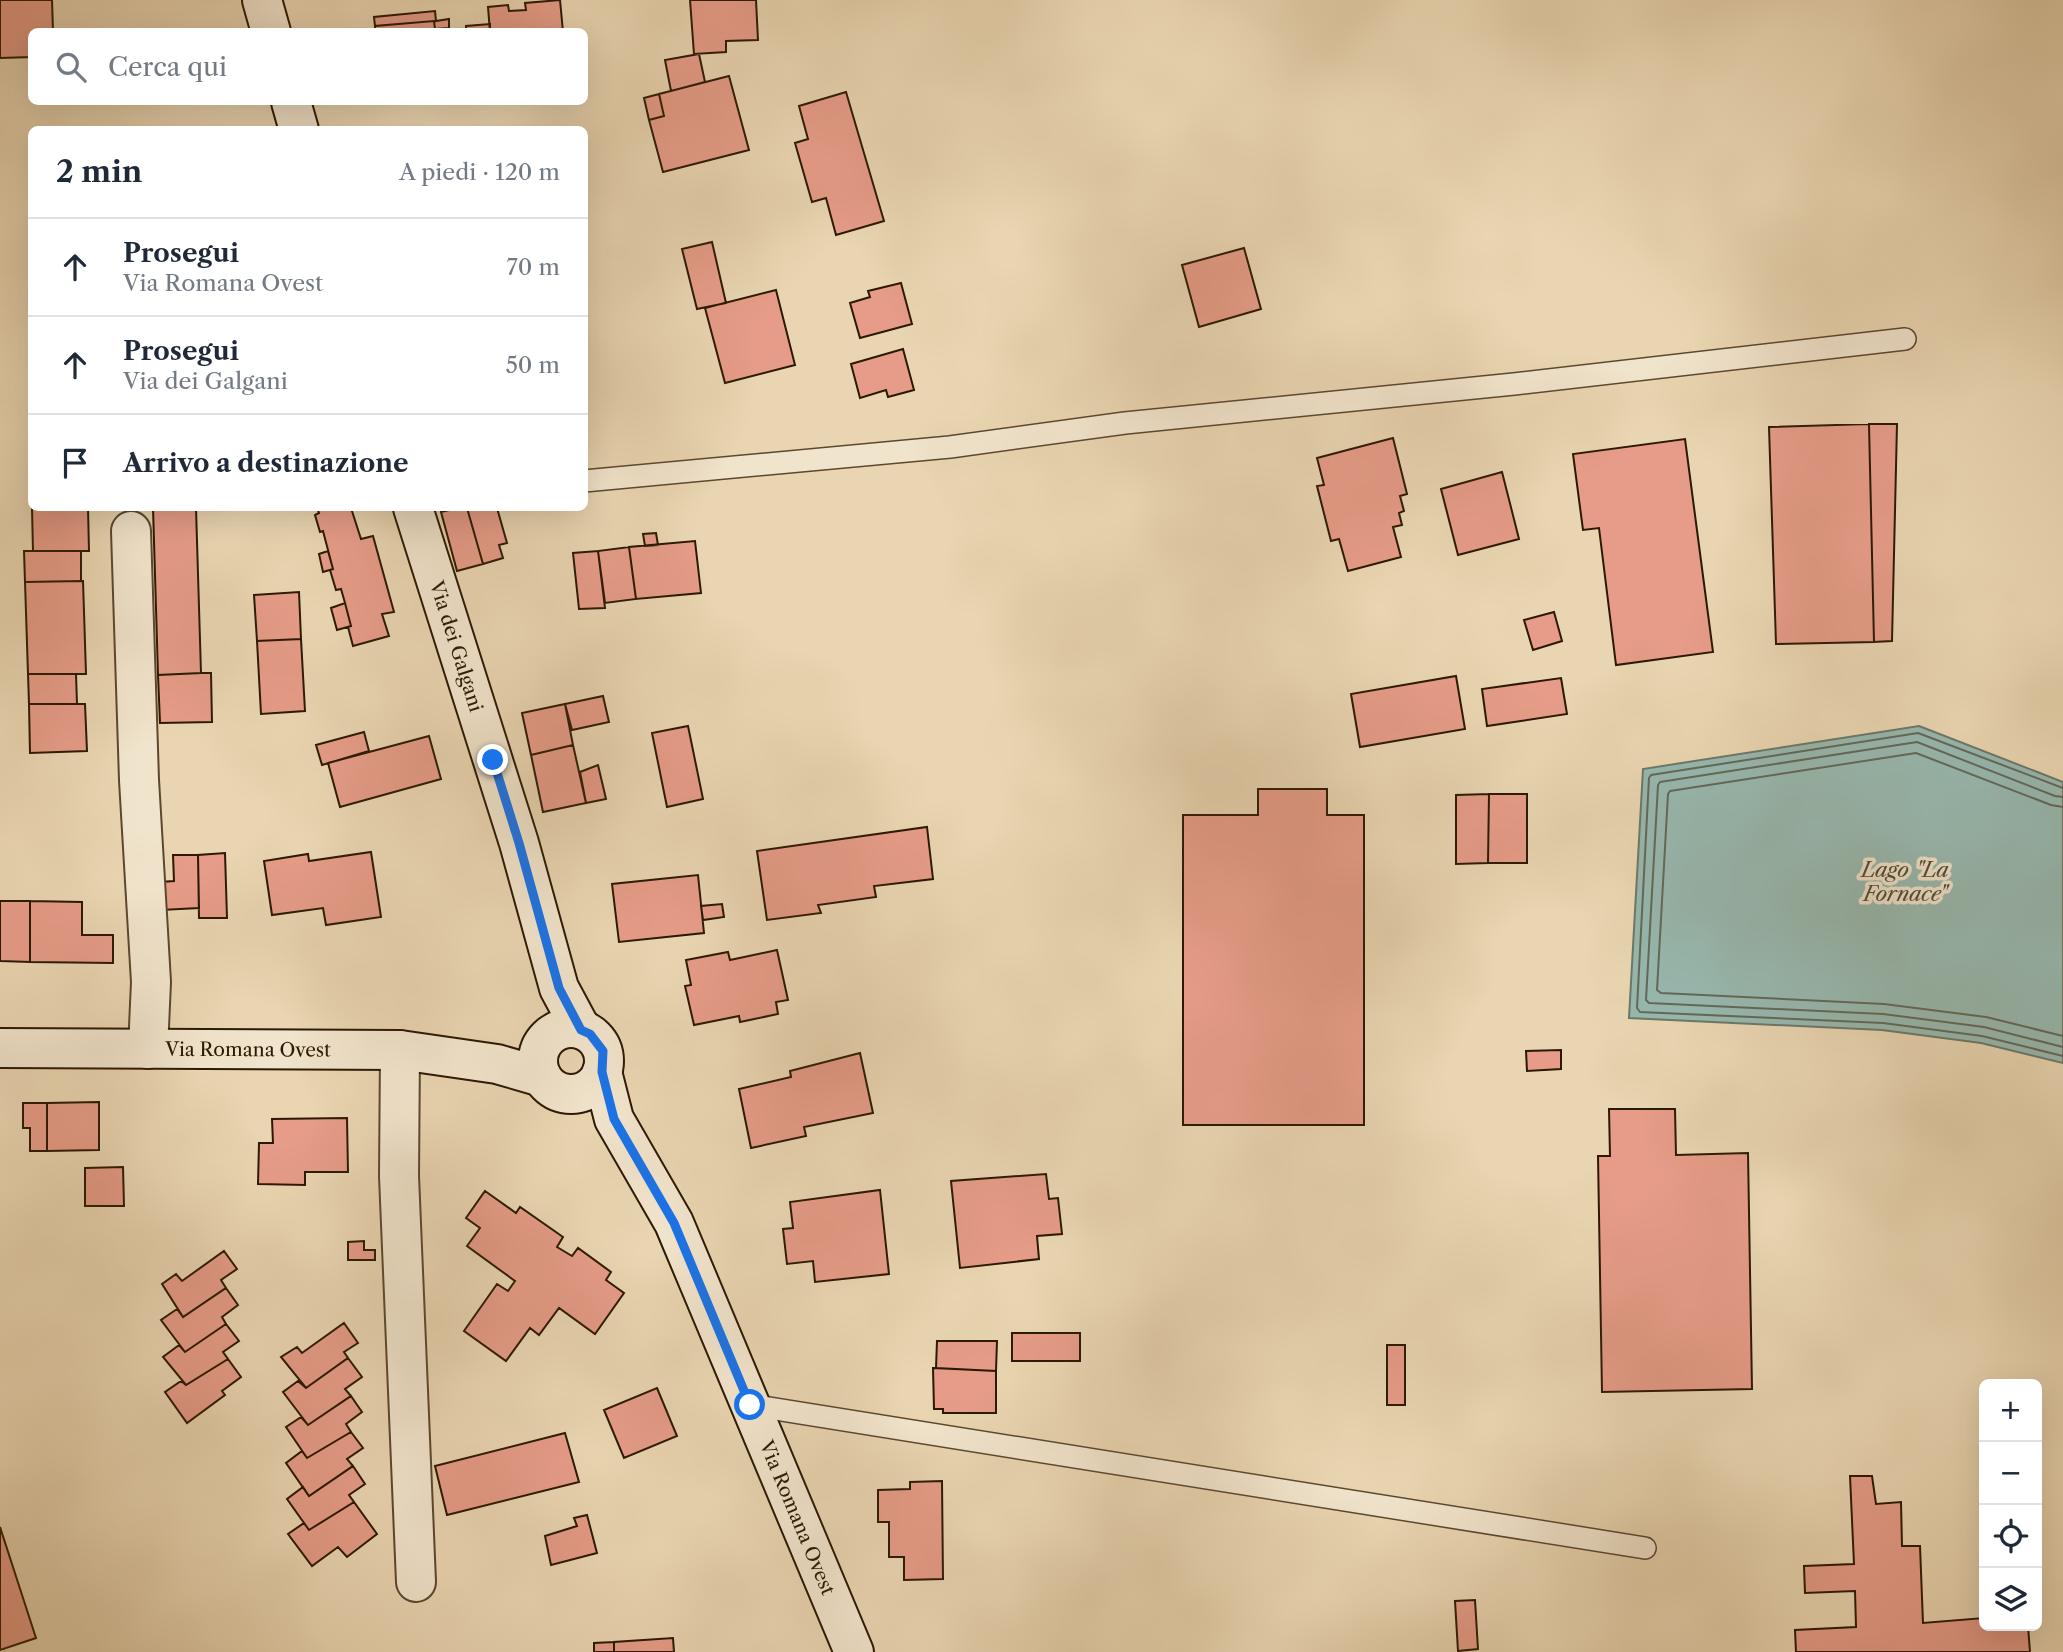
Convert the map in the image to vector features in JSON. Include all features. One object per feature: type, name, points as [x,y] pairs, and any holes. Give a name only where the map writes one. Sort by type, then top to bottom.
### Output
[{"type":"street","points":[[262,0],[270,28]]},
{"type":"street","points":[[292,105],[298,126]]},
{"type":"street","name":"Via dei Galgani","points":[[414,511],[519,843],[559,988],[556,1045]]},
{"type":"street","points":[[131,531],[139,780],[151,982],[148,1049]]},
{"type":"street","points":[[556,1045],[590,1034],[603,1051],[591,1082]]},
{"type":"street","name":"Via Romana Ovest","points":[[0,1048],[400,1050],[497,1064],[556,1045],[549,1085],[569,1094],[591,1082],[674,1223],[854,1652]]},
{"type":"street","points":[[400,1050],[399,1177],[416,1582]]},
{"type":"lane","points":[[588,481],[950,447],[1125,423],[1514,384],[1905,339]]},
{"type":"lane","points":[[750,1405],[1645,1548]]},
{"type":"water","name":"Lago \"La Fornace\"","points":[[1919,726],[2063,782],[2063,1063],[1981,1043],[1882,1030],[1629,1018],[1643,769]]},
{"type":"building","points":[[0,0],[52,0],[53,28],[28,28],[28,57],[0,58]]},
{"type":"building","points":[[560,0],[563,28],[490,28],[488,7],[508,5],[509,11],[526,10],[525,3]]},
{"type":"building","points":[[690,0],[756,0],[758,40],[726,41],[726,52],[694,54]]},
{"type":"building","points":[[435,11],[436,21],[449,19],[449,28],[435,28],[434,21],[375,26],[374,17]]},
{"type":"building","points":[[434,21],[435,28],[375,28]]},
{"type":"building","points":[[490,24],[490,28],[466,28]]},
{"type":"building","points":[[699,54],[705,82],[671,91],[665,60]]},
{"type":"building","points":[[729,76],[749,150],[663,172],[649,120],[664,116],[659,94]]},
{"type":"building","points":[[846,92],[884,221],[836,235],[826,198],[812,202],[795,143],[808,139],[799,106]]},
{"type":"building","points":[[659,94],[664,116],[649,120],[644,98]]},
{"type":"building","points":[[712,242],[726,303],[697,309],[682,249]]},
{"type":"building","points":[[1244,248],[1261,309],[1199,327],[1182,265]]},
{"type":"building","points":[[901,283],[912,324],[860,338],[850,303],[870,297],[868,291]]},
{"type":"building","points":[[776,290],[795,365],[725,383],[705,308]]},
{"type":"building","points":[[903,349],[914,390],[888,397],[886,390],[860,398],[851,364]]},
{"type":"building","points":[[1869,424],[1897,424],[1892,641],[1874,642]]},
{"type":"building","points":[[1869,424],[1874,642],[1776,644],[1769,427]]},
{"type":"building","points":[[1393,438],[1407,494],[1400,496],[1404,511],[1399,513],[1402,525],[1393,527],[1401,557],[1348,571],[1339,539],[1331,541],[1317,486],[1324,485],[1317,458]]},
{"type":"building","points":[[1685,439],[1713,652],[1616,665],[1599,528],[1583,530],[1573,454]]},
{"type":"building","points":[[1502,472],[1519,539],[1458,555],[1441,489]]},
{"type":"building","points":[[32,511],[88,511],[89,551],[33,551]]},
{"type":"building","points":[[153,511],[196,511],[201,673],[158,675]]},
{"type":"building","points":[[318,511],[352,511],[361,539],[373,536],[394,612],[382,614],[389,636],[353,646],[348,627],[351,626],[341,589],[336,590],[323,531],[320,532],[315,515]]},
{"type":"building","points":[[468,511],[483,564],[457,571],[441,512]]},
{"type":"building","points":[[468,511],[498,511],[507,543],[499,545],[503,558],[483,564]]},
{"type":"building","points":[[656,533],[658,545],[645,546],[643,534]]},
{"type":"building","points":[[695,541],[701,593],[636,599],[629,547]]},
{"type":"building","points":[[629,547],[636,599],[605,603],[598,551]]},
{"type":"building","points":[[24,551],[81,551],[81,581],[25,582]]},
{"type":"building","points":[[328,551],[333,569],[323,572],[319,554]]},
{"type":"building","points":[[598,551],[605,608],[579,609],[573,553]]},
{"type":"building","points":[[83,581],[86,674],[28,674],[25,582]]},
{"type":"building","points":[[299,592],[301,639],[257,641],[254,595]]},
{"type":"building","points":[[345,603],[351,626],[337,630],[331,608]]},
{"type":"building","points":[[1554,612],[1562,641],[1533,650],[1524,620]]},
{"type":"building","points":[[301,639],[305,711],[261,714],[257,641]]},
{"type":"building","points":[[211,673],[212,722],[160,723],[158,675]]},
{"type":"building","points":[[28,674],[76,674],[77,704],[29,704]]},
{"type":"building","points":[[1456,676],[1465,729],[1360,747],[1351,694]]},
{"type":"building","points":[[1561,678],[1567,714],[1487,726],[1482,689]]},
{"type":"building","points":[[603,696],[609,722],[572,730],[565,704]]},
{"type":"building","points":[[29,704],[85,704],[87,751],[30,753]]},
{"type":"building","points":[[565,704],[573,745],[531,755],[522,713]]},
{"type":"building","points":[[688,726],[703,799],[667,807],[652,733]]},
{"type":"building","points":[[364,732],[369,751],[322,765],[316,745]]},
{"type":"building","points":[[429,736],[441,779],[340,807],[328,763]]},
{"type":"building","points":[[573,745],[586,803],[543,812],[531,755]]},
{"type":"building","points":[[598,765],[606,799],[586,803],[580,772]]},
{"type":"building","points":[[1258,789],[1327,789],[1327,815],[1364,815],[1364,1125],[1183,1125],[1183,815],[1258,815]]},
{"type":"building","points":[[1489,794],[1488,863],[1456,864],[1456,795]]},
{"type":"building","points":[[1489,794],[1527,794],[1527,863],[1488,863]]},
{"type":"building","points":[[927,827],[933,879],[874,886],[876,897],[818,905],[821,913],[767,920],[757,851]]},
{"type":"building","points":[[371,852],[381,917],[326,925],[323,908],[272,915],[264,861],[308,854],[309,861]]},
{"type":"building","points":[[225,853],[227,918],[199,918],[198,855]]},
{"type":"building","points":[[173,855],[198,855],[199,908],[161,910],[160,882],[174,881]]},
{"type":"building","points":[[698,875],[704,933],[619,942],[612,884]]},
{"type":"building","points":[[0,901],[30,901],[30,962],[0,961]]},
{"type":"building","points":[[30,901],[82,902],[82,935],[113,935],[113,963],[30,962]]},
{"type":"building","points":[[722,904],[724,917],[703,920],[701,906]]},
{"type":"building","points":[[777,950],[788,1000],[776,1002],[778,1014],[740,1022],[739,1016],[694,1025],[685,986],[691,985],[686,960],[728,952],[730,960]]},
{"type":"building","points":[[1561,1050],[1561,1069],[1527,1071],[1526,1051]]},
{"type":"building","points":[[860,1053],[873,1113],[804,1127],[806,1136],[751,1148],[739,1089],[791,1077],[790,1071]]},
{"type":"building","points":[[99,1102],[99,1150],[47,1151],[47,1103]]},
{"type":"building","points":[[23,1103],[47,1103],[47,1151],[30,1151],[30,1128],[23,1128]]},
{"type":"building","points":[[1609,1109],[1675,1109],[1676,1155],[1748,1153],[1752,1389],[1602,1392],[1598,1156],[1610,1156]]},
{"type":"building","points":[[347,1118],[348,1172],[305,1172],[305,1185],[258,1184],[259,1143],[273,1143],[272,1119]]},
{"type":"building","points":[[123,1167],[124,1206],[85,1206],[85,1168]]},
{"type":"building","points":[[1046,1174],[1049,1199],[1058,1198],[1062,1234],[1037,1236],[1039,1259],[960,1268],[951,1181]]},
{"type":"building","points":[[880,1190],[889,1274],[815,1282],[813,1261],[787,1264],[783,1229],[793,1228],[790,1202]]},
{"type":"building","points":[[485,1191],[516,1213],[520,1207],[563,1237],[557,1247],[572,1256],[578,1248],[611,1272],[606,1280],[624,1293],[595,1334],[559,1308],[539,1335],[530,1328],[506,1361],[464,1331],[497,1284],[508,1291],[515,1281],[467,1246],[480,1228],[466,1218]]},
{"type":"building","points":[[364,1241],[364,1250],[375,1250],[375,1260],[348,1260],[348,1242]]},
{"type":"building","points":[[224,1251],[237,1269],[221,1280],[226,1288],[183,1317],[162,1284],[176,1274],[182,1281]]},
{"type":"building","points":[[226,1288],[238,1305],[222,1317],[226,1324],[185,1352],[161,1320],[177,1309],[183,1317]]},
{"type":"building","points":[[344,1323],[358,1343],[344,1352],[348,1358],[306,1388],[281,1357],[297,1347],[302,1353]]},
{"type":"building","points":[[226,1324],[239,1341],[223,1352],[228,1359],[186,1385],[163,1357],[179,1345],[185,1352]]},
{"type":"building","points":[[1012,1333],[1080,1333],[1080,1361],[1012,1361]]},
{"type":"building","points":[[937,1341],[997,1341],[996,1371],[936,1368]]},
{"type":"building","points":[[1387,1345],[1405,1345],[1405,1405],[1387,1405]]},
{"type":"building","points":[[348,1358],[362,1377],[345,1389],[351,1396],[308,1425],[283,1392],[298,1381],[306,1388]]},
{"type":"building","points":[[228,1359],[241,1377],[222,1391],[225,1395],[187,1423],[165,1392],[181,1381],[186,1385]]},
{"type":"building","points":[[933,1368],[996,1371],[996,1413],[943,1413],[943,1409],[934,1409]]},
{"type":"building","points":[[657,1388],[677,1436],[624,1458],[604,1410]]},
{"type":"building","points":[[351,1396],[362,1412],[346,1424],[351,1432],[307,1458],[286,1427],[301,1417],[308,1425]]},
{"type":"building","points":[[351,1432],[363,1448],[347,1459],[353,1466],[309,1496],[286,1463],[302,1451],[307,1458]]},
{"type":"building","points":[[565,1433],[579,1482],[447,1515],[435,1466]]},
{"type":"building","points":[[353,1466],[365,1484],[349,1495],[354,1502],[309,1530],[287,1499],[303,1487],[309,1496]]},
{"type":"building","points":[[1850,1476],[1872,1476],[1876,1504],[1901,1502],[1902,1546],[1920,1546],[1923,1623],[1979,1618],[1979,1631],[2028,1631],[2030,1652],[1796,1652],[1795,1630],[1856,1627],[1855,1591],[1805,1593],[1804,1566],[1854,1564]]},
{"type":"building","points":[[942,1481],[943,1579],[904,1580],[904,1557],[889,1557],[889,1522],[878,1522],[878,1490],[910,1489],[910,1482]]},
{"type":"building","points":[[354,1502],[377,1534],[347,1557],[338,1547],[312,1566],[288,1534],[304,1523],[309,1530]]},
{"type":"building","points":[[587,1515],[597,1553],[551,1565],[545,1536],[577,1526],[574,1518]]},
{"type":"building","points":[[0,1527],[36,1638],[0,1650]]},
{"type":"building","points":[[1475,1600],[1478,1649],[1458,1651],[1455,1601]]},
{"type":"building","points":[[673,1638],[674,1652],[614,1652],[614,1642]]},
{"type":"building","points":[[614,1642],[614,1652],[594,1652],[594,1643]]},
{"type":"route","points":[[493,760],[559,988],[581,1030],[590,1034],[603,1051],[602,1072],[614,1119],[674,1223],[750,1405]]}]
